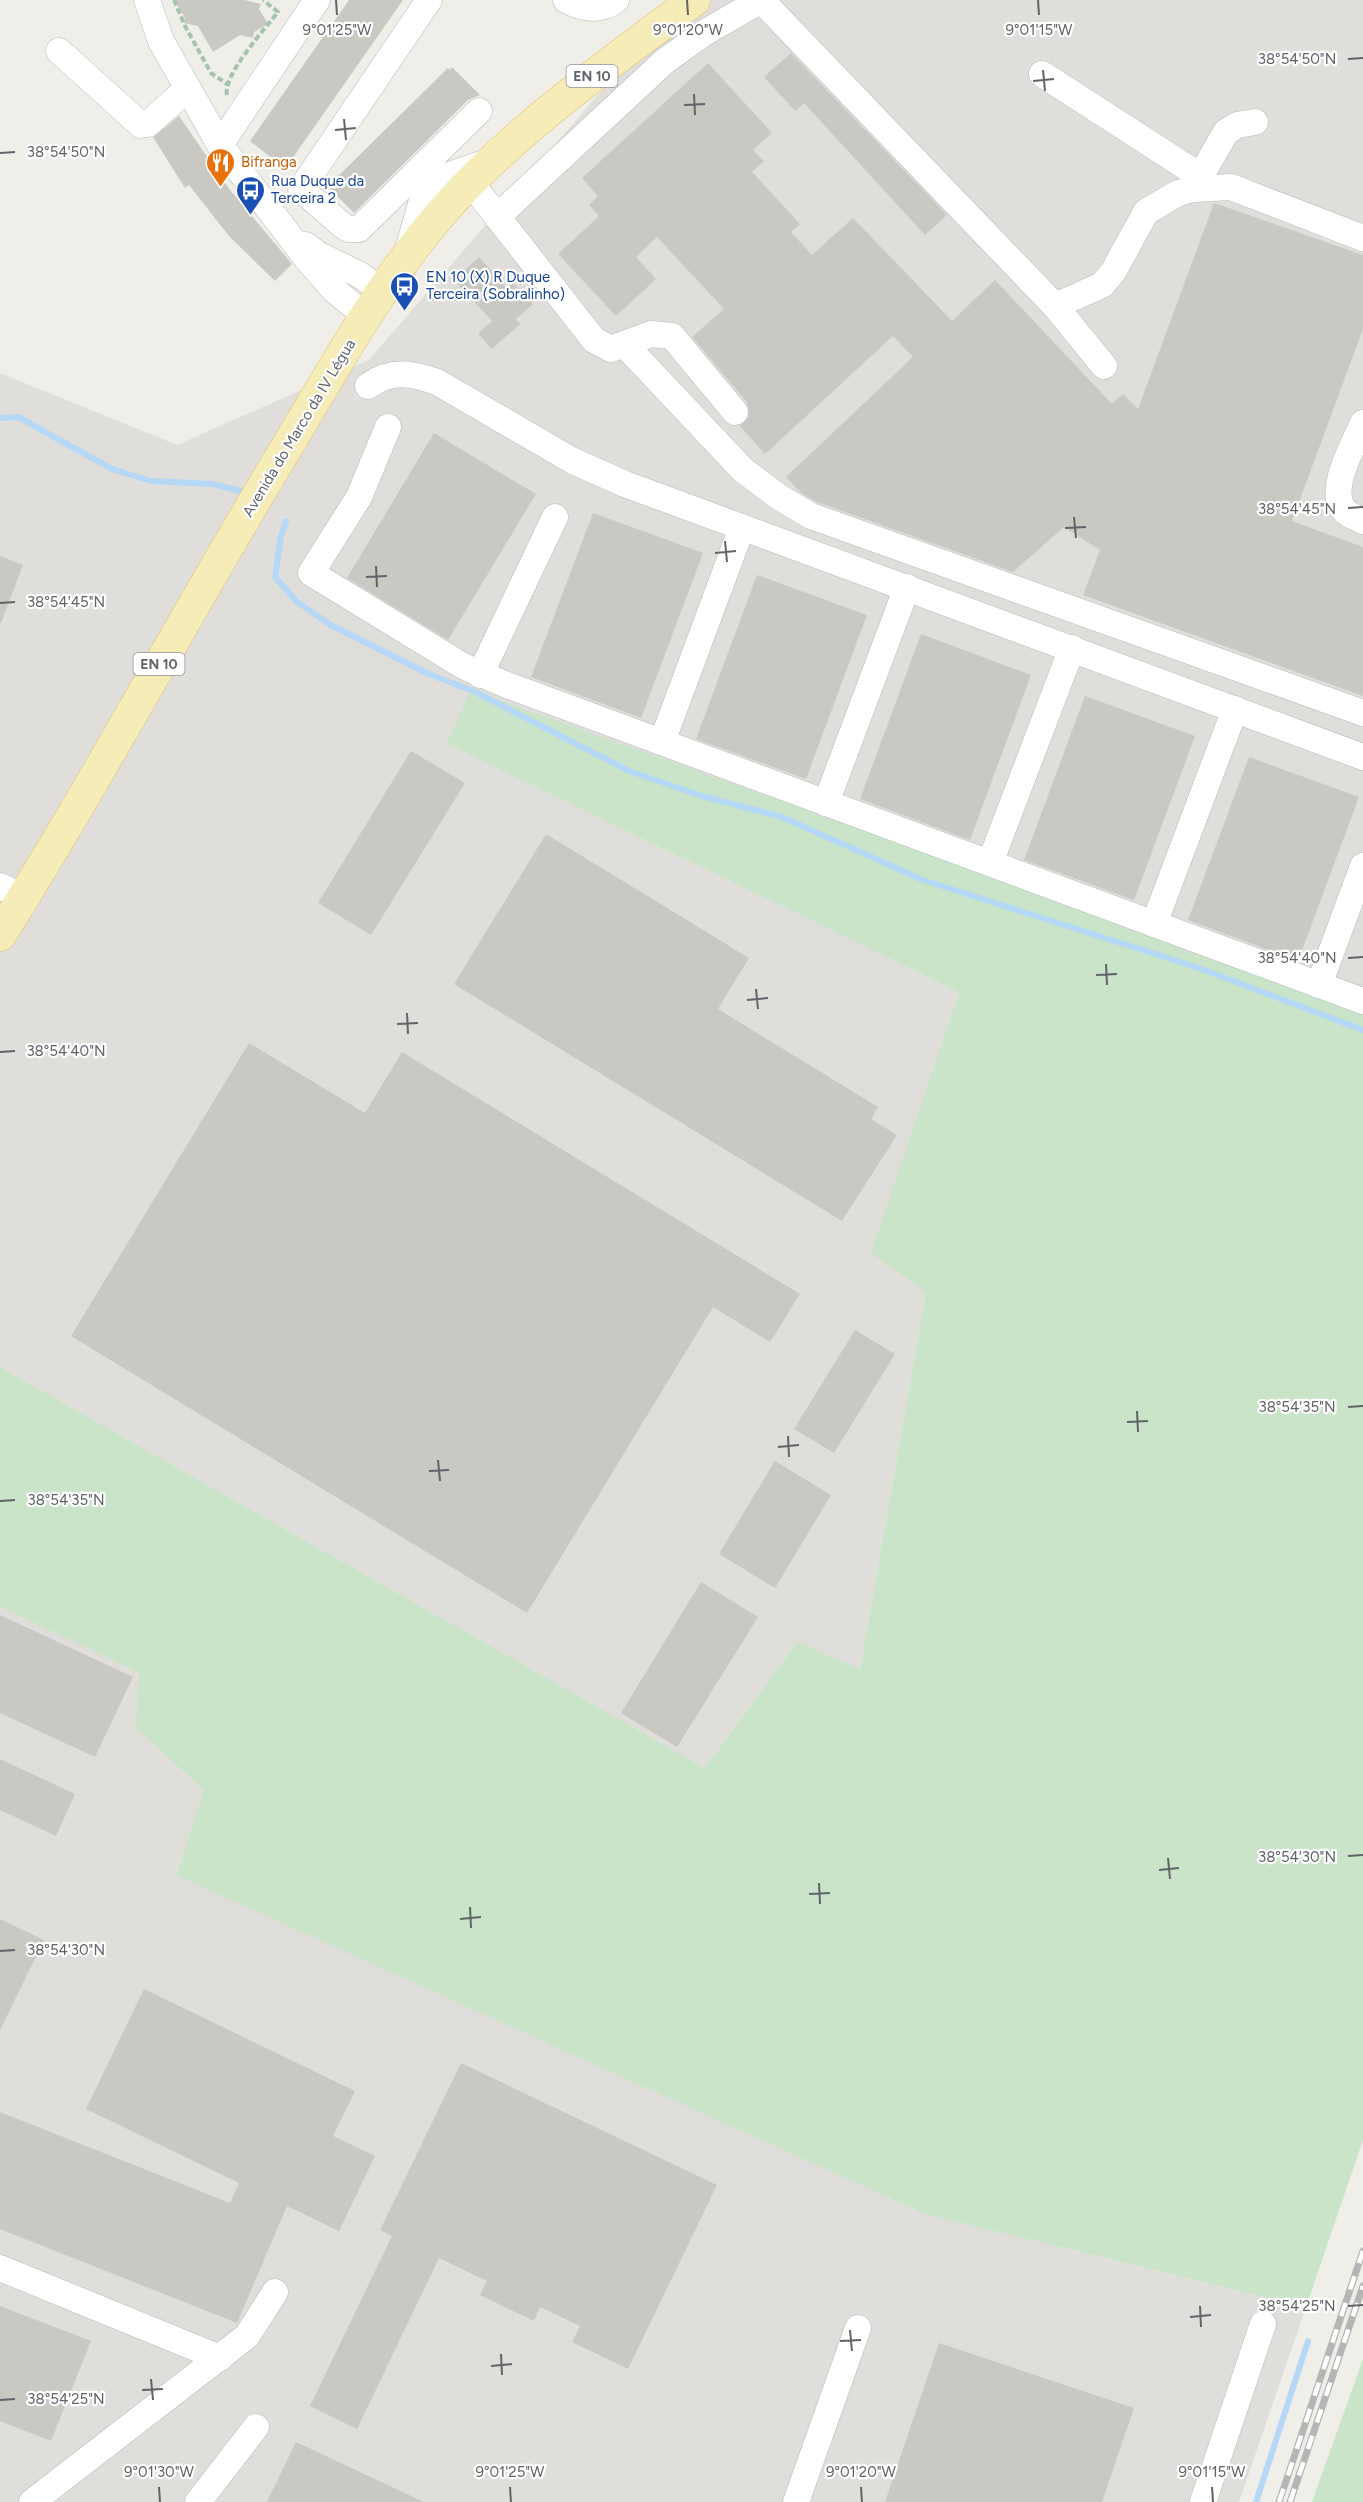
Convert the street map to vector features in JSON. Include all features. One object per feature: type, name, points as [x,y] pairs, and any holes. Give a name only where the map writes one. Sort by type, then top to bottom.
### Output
[{"type":"main road","name":"Avenida do Marco da IV Légua","points":[[1,931],[11,892],[375,304],[405,261],[435,221],[471,182],[546,112],[694,0]]},
{"type":"street","points":[[147,0],[161,41],[220,145],[283,226],[319,255],[360,274],[375,304]]},
{"type":"street","points":[[220,145],[317,0]]},
{"type":"street","points":[[429,0],[301,189],[342,225],[359,229],[479,111]]},
{"type":"street","points":[[566,0],[581,8],[610,4]]},
{"type":"street","points":[[497,217],[665,61],[704,33],[761,0],[1054,306],[1104,366]]},
{"type":"street","points":[[59,51],[141,124],[148,124],[187,89]]},
{"type":"street","points":[[1042,74],[1197,183],[1232,187],[1363,237]]},
{"type":"street","points":[[1054,306],[1102,285],[1113,272],[1146,212],[1197,183],[1226,132],[1237,125],[1255,122]]},
{"type":"street","points":[[405,261],[421,204],[449,175],[496,159]]},
{"type":"street","points":[[471,182],[594,340],[611,349],[626,346],[651,334],[672,336],[735,412]]},
{"type":"street","points":[[626,346],[743,470],[779,497],[811,516],[1363,713]]},
{"type":"street","points":[[368,386],[378,378],[394,374],[414,374],[437,382],[588,468],[1363,757]]},
{"type":"street","points":[[1363,423],[1336,488],[1339,502],[1346,513],[1363,521]]},
{"type":"street","points":[[388,427],[359,497],[311,573],[480,675],[1363,1001]]},
{"type":"street","points":[[480,675],[555,517]]},
{"type":"street","points":[[662,742],[742,527]]},
{"type":"street","points":[[826,803],[907,587]]},
{"type":"street","points":[[990,863],[1072,648]]},
{"type":"street","points":[[1154,924],[1235,709]]},
{"type":"street","points":[[1319,985],[1363,866]]},
{"type":"street","points":[[0,2268],[220,2358]]},
{"type":"street","points":[[32,2502],[247,2336],[276,2292]]},
{"type":"street","points":[[1203,2502],[1263,2324]]},
{"type":"street","points":[[796,2502],[858,2328]]},
{"type":"street","points":[[198,2502],[256,2427]]},
{"type":"path","points":[[174,0],[184,26],[211,73],[227,84]]},
{"type":"path","points":[[244,108],[228,98],[227,84],[278,12],[262,0]]},
{"type":"shaded area","points":[[680,0],[1363,0],[1363,1033],[447,744],[959,992],[872,1253],[926,1292],[860,1669],[796,1643],[705,1768],[0,1367],[0,373],[177,445],[369,360]]},
{"type":"shaded area","points":[[0,1606],[139,1672],[135,1727],[205,1790],[176,1874],[925,2214],[1306,2307],[1239,2502],[0,2502]]},
{"type":"green space","points":[[470,690],[1363,1008],[1363,2140],[1306,2307],[925,2214],[176,1875],[204,1790],[135,1727],[139,1673],[0,1606],[0,1367],[705,1768],[797,1642],[860,1669],[926,1292],[871,1253],[959,992],[447,744]]},
{"type":"green space","points":[[1363,2359],[1363,2502],[1312,2502]]},
{"type":"building","points":[[174,0],[244,0],[261,4],[259,9],[268,24],[254,32],[253,38],[240,35],[213,52],[198,26],[184,23],[185,18]]},
{"type":"building","points":[[349,0],[403,0],[287,166],[282,166],[250,141]]},
{"type":"building","points":[[791,53],[947,215],[925,235],[804,103],[795,111],[764,77]]},
{"type":"building","points":[[708,63],[772,133],[753,150],[764,161],[752,172],[800,224],[791,232],[812,255],[853,218],[952,321],[995,280],[1112,404],[1123,394],[1138,409],[1214,203],[1363,255],[1363,329],[1292,521],[1363,547],[1363,696],[1083,595],[1100,550],[1064,527],[1013,572],[817,502],[801,493],[786,477],[913,357],[893,336],[765,454],[740,426],[749,417],[747,402],[692,337],[724,309],[657,237],[636,257],[656,279],[616,316],[558,254],[599,216],[589,205],[598,196],[582,178]]},
{"type":"building","points":[[452,67],[480,95],[468,100],[354,213],[330,189],[329,185],[448,68],[450,70]]},
{"type":"building","points":[[179,116],[230,190],[292,264],[275,281],[229,236],[189,185],[185,188],[153,137]]},
{"type":"building","points":[[479,257],[508,289],[513,283],[533,304],[516,319],[520,324],[492,349],[478,334],[492,321],[454,280]]},
{"type":"building","points":[[434,433],[536,494],[448,640],[347,578]]},
{"type":"building","points":[[593,513],[703,553],[641,718],[531,677]]},
{"type":"building","points":[[0,556],[23,565],[1,623],[0,623]]},
{"type":"building","points":[[757,575],[867,615],[806,779],[696,739]]},
{"type":"building","points":[[921,634],[1031,675],[970,840],[860,799]]},
{"type":"building","points":[[1085,696],[1195,736],[1134,900],[1024,860]]},
{"type":"building","points":[[411,751],[465,783],[371,935],[318,903]]},
{"type":"building","points":[[1249,757],[1359,797],[1298,961],[1188,920]]},
{"type":"building","points":[[546,834],[749,958],[718,1009],[878,1107],[871,1119],[897,1135],[842,1221],[454,984]]},
{"type":"building","points":[[249,1043],[365,1113],[402,1052],[800,1294],[770,1342],[713,1307],[527,1613],[71,1336]]},
{"type":"building","points":[[855,1330],[895,1354],[834,1453],[794,1429]]},
{"type":"building","points":[[775,1461],[831,1495],[775,1588],[719,1554]]},
{"type":"building","points":[[701,1582],[758,1617],[677,1747],[621,1713]]},
{"type":"building","points":[[0,1615],[133,1677],[95,1757],[0,1713]]},
{"type":"building","points":[[0,1759],[75,1794],[56,1836],[0,1810]]},
{"type":"building","points":[[0,1919],[44,1940],[0,2030]]},
{"type":"building","points":[[144,1989],[355,2091],[333,2136],[375,2156],[339,2231],[287,2206],[237,2323],[0,2229],[0,2112],[230,2203],[239,2183],[86,2109]]},
{"type":"building","points":[[461,2063],[717,2185],[628,2369],[572,2342],[580,2326],[540,2307],[534,2321],[480,2295],[487,2281],[439,2258],[357,2429],[310,2406],[392,2236],[380,2230]]},
{"type":"building","points":[[0,2306],[91,2341],[51,2441],[0,2421]]},
{"type":"building","points":[[939,2343],[1134,2408],[1102,2502],[885,2502]]},
{"type":"building","points":[[296,2442],[424,2502],[267,2502]]},
{"type":"waterway","points":[[0,418],[18,417],[112,469],[151,481],[213,484],[244,492]]},
{"type":"waterway","points":[[286,521],[281,536],[275,577],[297,602],[331,625],[429,674],[473,691],[629,771],[702,796],[782,817],[923,880],[1199,968],[1363,1030]]},
{"type":"waterway","points":[[1256,2502],[1308,2341]]},
{"type":"railway","points":[[1279,2502],[1363,2251]]},
{"type":"railway","points":[[1290,2502],[1363,2286]]},
{"type":"place","name":"Bifranga","points":[[220,188]]},
{"type":"place","name":"Rua Duque da Terceira 2","points":[[250,216]]},
{"type":"place","name":"EN 10 (X) R Duque Terceira (Sobralinho)","points":[[405,312]]}]
